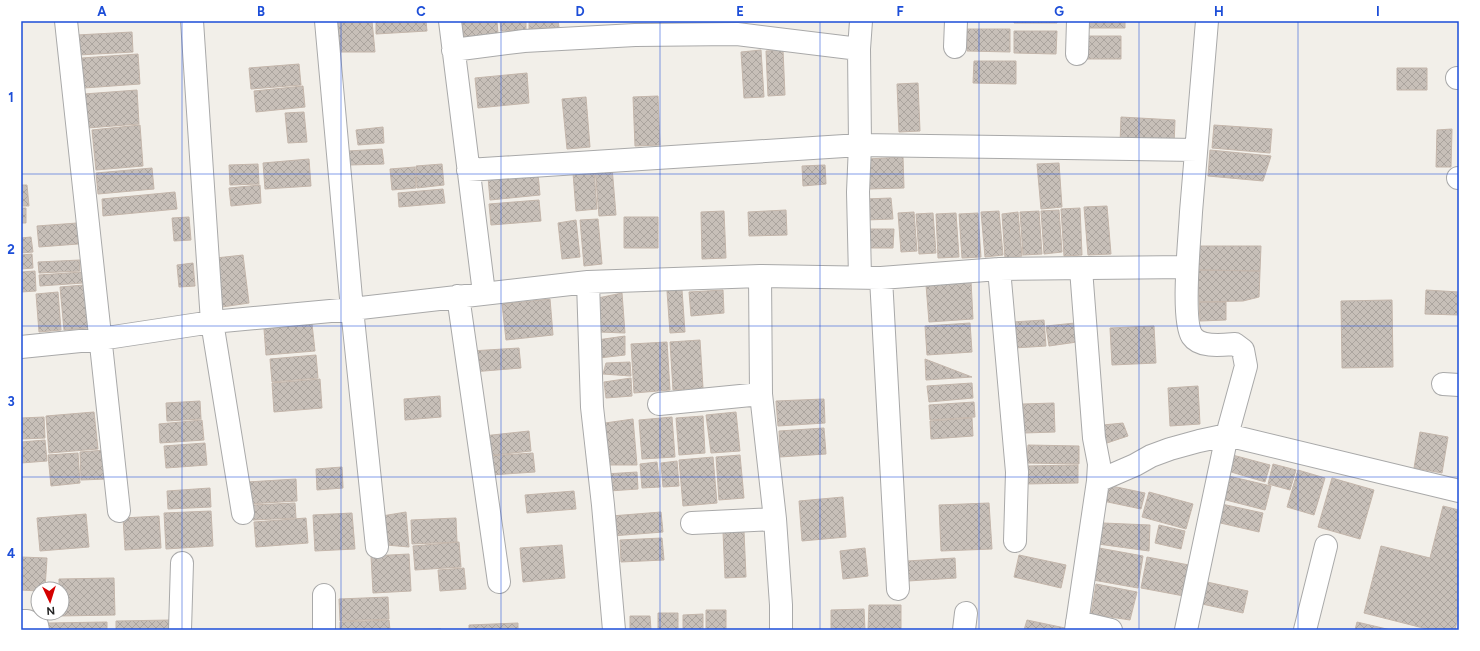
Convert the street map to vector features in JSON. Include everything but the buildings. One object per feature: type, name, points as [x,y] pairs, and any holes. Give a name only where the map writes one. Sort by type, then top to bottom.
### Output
[{"type":"street","points":[[66,21],[119,511]]},
{"type":"street","points":[[192,21],[212,322],[243,513]]},
{"type":"street","points":[[326,21],[352,308],[377,547]]},
{"type":"street","points":[[450,21],[484,293]]},
{"type":"street","points":[[861,21],[859,49],[860,145],[858,192],[871,277],[898,589]]},
{"type":"street","points":[[955,47],[956,21]]},
{"type":"street","points":[[1077,54],[1078,21]]},
{"type":"street","points":[[1186,630],[1228,435],[1246,366],[1243,350],[1235,344],[1218,345],[1198,342],[1191,335],[1187,317],[1187,267],[1207,21]]},
{"type":"street","points":[[453,50],[524,41],[634,35],[737,34],[859,49]]},
{"type":"street","points":[[468,170],[860,145],[1196,150]]},
{"type":"street","points":[[21,347],[100,339],[212,322],[588,282],[760,276],[871,277],[999,269],[1187,267]]},
{"type":"street","points":[[999,269],[1017,472],[1015,541]]},
{"type":"street","points":[[1081,269],[1094,438],[1099,464],[1098,481],[1077,626],[1111,630]]},
{"type":"street","points":[[760,276],[761,394],[775,519],[781,605],[781,630]]},
{"type":"street","points":[[588,282],[592,407],[603,505],[614,630]]},
{"type":"street","points":[[458,296],[499,582]]},
{"type":"street","points":[[659,404],[761,394]]},
{"type":"street","points":[[1098,481],[1135,465],[1151,456],[1170,449],[1228,435],[1459,491]]},
{"type":"street","points":[[692,523],[775,519]]},
{"type":"street","points":[[1305,630],[1326,546]]},
{"type":"street","points":[[180,630],[182,563]]},
{"type":"street","points":[[324,594],[324,630]]},
{"type":"street","points":[[21,621],[27,621],[37,626],[38,630]]}]
